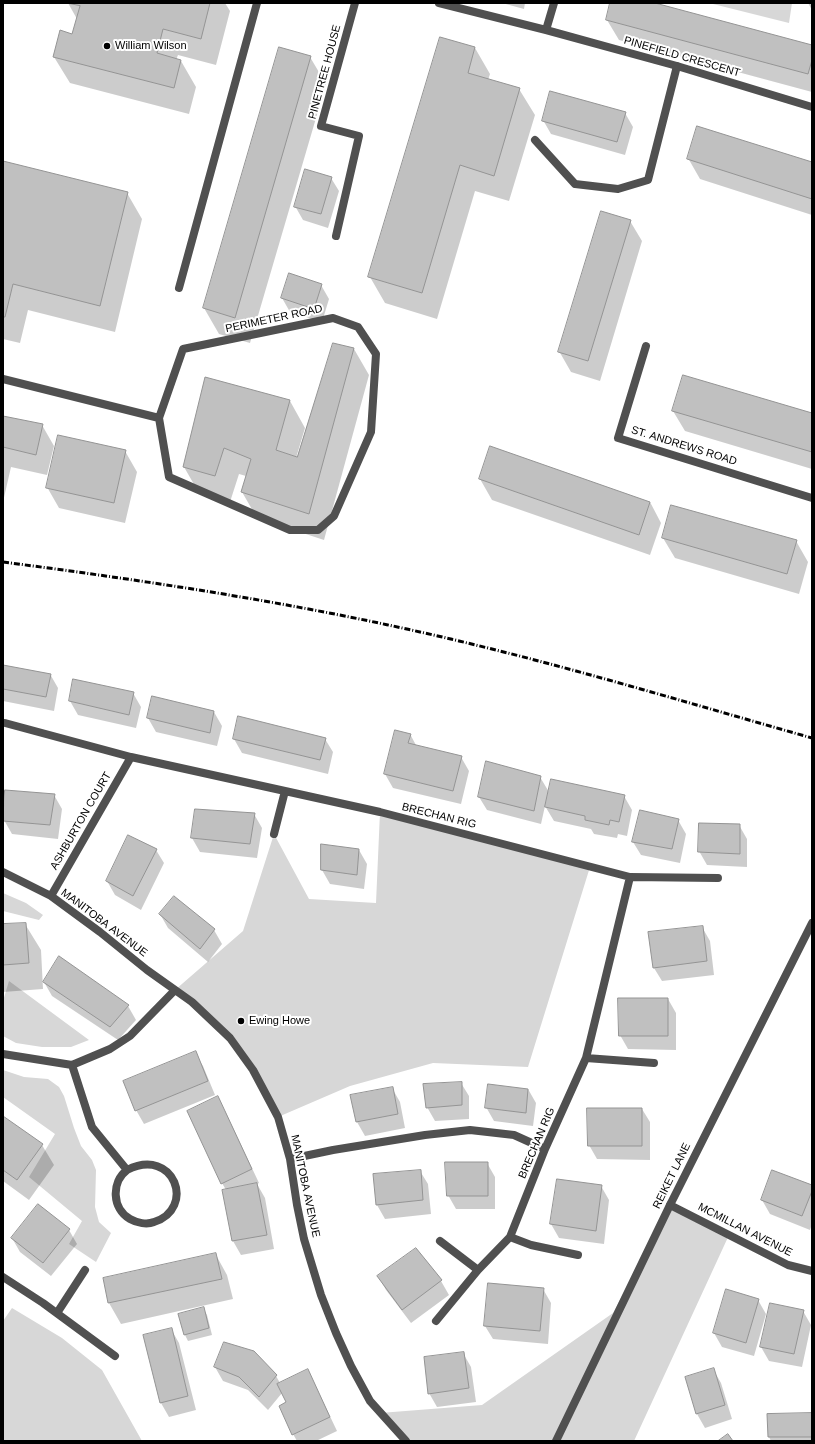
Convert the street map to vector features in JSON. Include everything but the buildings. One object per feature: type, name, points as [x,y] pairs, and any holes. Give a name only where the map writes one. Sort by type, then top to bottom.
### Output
[{"type":"street","points":[[178,288],[258,3]]},
{"type":"street","name":"PINETREE HOUSE","points":[[336,236],[359,136],[321,126],[355,3]]},
{"type":"street","name":"PINEFIELD CRESCENT","points":[[439,3],[546,30],[677,66],[812,106]]},
{"type":"street","points":[[546,30],[554,3]]},
{"type":"street","points":[[535,140],[575,184],[618,189],[648,180],[677,66]]},
{"type":"street","name":"PERIMETER ROAD","points":[[333,318],[358,327],[376,354],[371,432],[334,516],[318,530],[290,530],[169,477],[159,418],[183,349],[333,318]]},
{"type":"street","name":"ST. ANDREWS ROAD","points":[[646,346],[618,438],[812,498]]},
{"type":"street","points":[[3,379],[159,418]]},
{"type":"street","points":[[5,723],[131,757],[285,791],[274,834]]},
{"type":"street","name":"ASHBURTON COURT","points":[[51,896],[131,757]]},
{"type":"street","name":"BRECHAN RIG","points":[[285,791],[380,812],[630,877],[718,878]]},
{"type":"street","name":"MANITOBA AVENUE","points":[[3,872],[51,896],[192,1002],[216,1023],[230,1038],[248,1064],[278,1117],[290,1159],[304,1239],[319,1288],[336,1333],[351,1366],[370,1401],[406,1441]]},
{"type":"street","name":"BRECHAN RIG","points":[[436,1321],[478,1270],[510,1237],[545,1149],[586,1058],[630,877]]},
{"type":"street","name":"REIKET LANE","points":[[556,1441],[670,1205],[812,923]]},
{"type":"street","points":[[3,1054],[72,1065],[110,1049],[130,1036],[175,990]]},
{"type":"street","points":[[586,1058],[654,1062]]},
{"type":"street","points":[[72,1065],[92,1127],[127,1170]]},
{"type":"street","points":[[290,1159],[332,1150],[425,1135],[470,1130],[514,1135],[545,1149]]},
{"type":"street","points":[[149,1163],[158,1165],[166,1170],[172,1177],[176,1191],[174,1205],[169,1213],[160,1220],[150,1223],[140,1223],[130,1219],[122,1212],[117,1203],[115,1192],[117,1182],[127,1170],[139,1164],[149,1163]]},
{"type":"street","name":"MCMILLAN AVENUE","points":[[670,1205],[788,1265],[812,1271]]},
{"type":"street","points":[[510,1237],[531,1245],[578,1255]]},
{"type":"street","points":[[440,1241],[478,1270]]},
{"type":"street","points":[[57,1313],[85,1270]]},
{"type":"street","points":[[3,1277],[57,1313],[115,1356]]},
{"type":"shaded area","points":[[709,3],[792,3],[789,23]]},
{"type":"shaded area","points":[[380,812],[590,867],[528,1067],[433,1063],[350,1086],[278,1117],[230,1038],[175,990],[243,931],[274,834],[309,899],[376,903]]},
{"type":"shaded area","points":[[3,893],[26,903],[43,915],[39,920],[3,911]]},
{"type":"shaded area","points":[[9,981],[89,1040],[71,1047],[42,1047],[16,1043],[3,1036],[3,1001]]},
{"type":"shaded area","points":[[3,1070],[24,1077],[48,1079],[59,1087],[64,1096],[81,1146],[92,1160],[96,1170],[95,1207],[99,1222],[111,1233],[96,1262],[69,1244],[82,1221],[29,1177],[55,1134],[3,1097]]},
{"type":"shaded area","points":[[670,1205],[729,1235],[634,1441],[406,1441],[380,1413],[482,1405],[613,1313]]},
{"type":"shaded area","points":[[12,1308],[62,1338],[102,1370],[142,1441],[3,1441],[3,1321]]},
{"type":"railway","points":[[3,562],[175,586],[289,605],[403,628],[547,663],[812,738]]},
{"type":"place","name":"William Wilson","points":[[107,46]]},
{"type":"place","name":"Ewing Howe","points":[[241,1021]]}]
